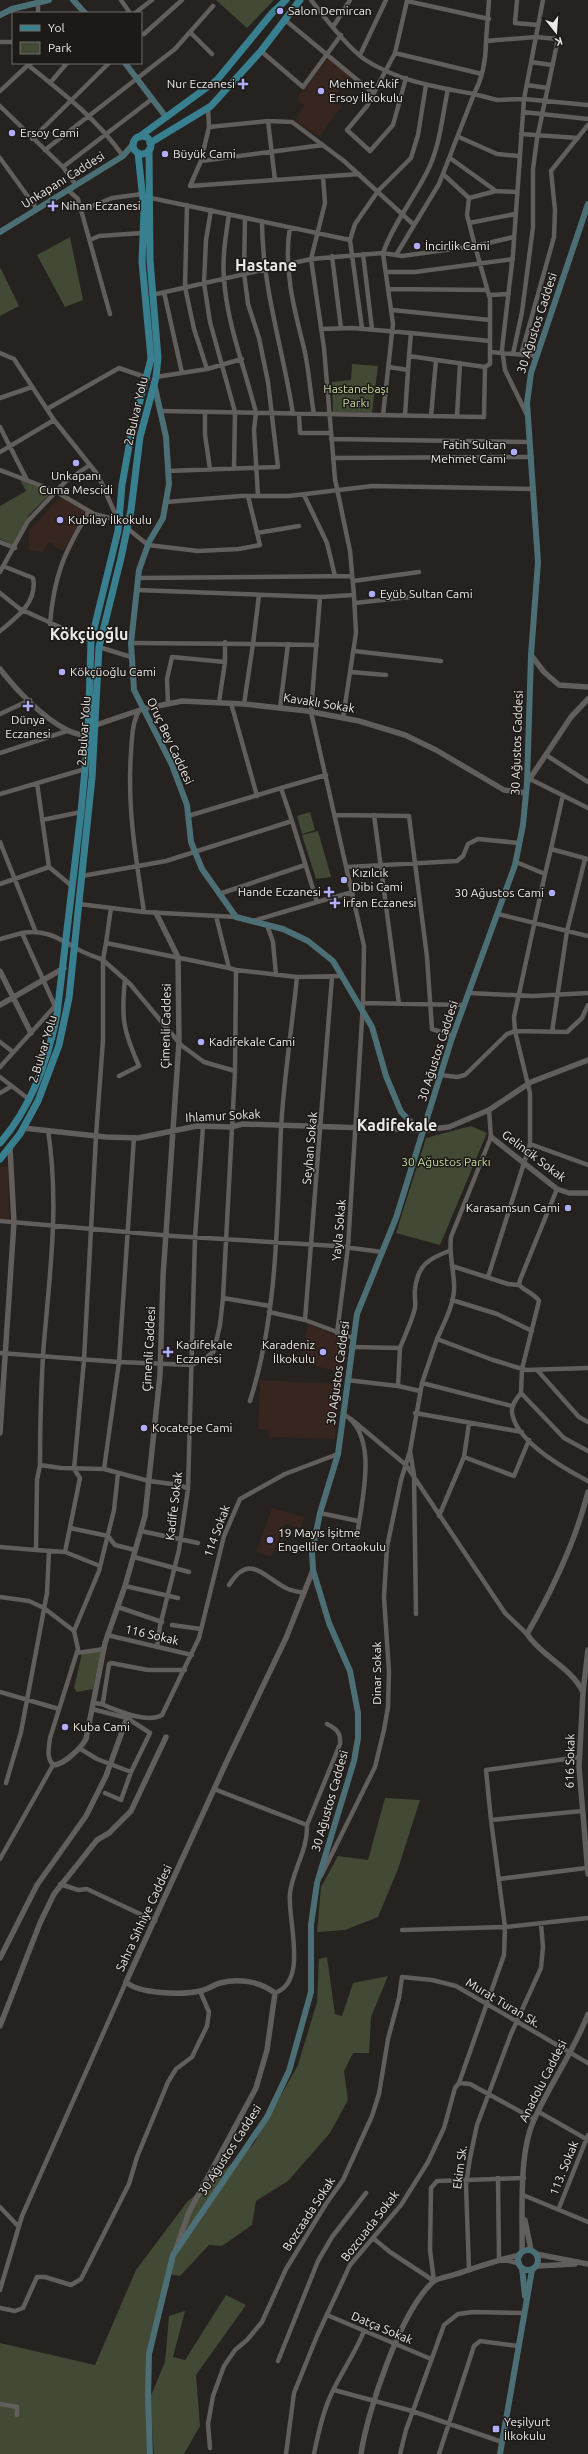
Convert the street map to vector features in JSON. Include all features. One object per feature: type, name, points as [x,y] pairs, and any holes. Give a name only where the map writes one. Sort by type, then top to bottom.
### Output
[{"type":"main road","points":[[0,15],[49,0]]},
{"type":"main road","points":[[136,140],[217,80],[272,12],[286,0]]},
{"type":"main road","points":[[124,156],[136,152],[145,153],[149,146],[208,107],[261,51],[300,0]]},
{"type":"main road","points":[[78,1],[84,12]]},
{"type":"main road","points":[[126,64],[166,118]]},
{"type":"main road","points":[[136,140],[146,138],[149,146]]},
{"type":"main road","name":"2.Bulvar Yolu","points":[[0,1143],[30,1100],[52,1042],[64,968],[81,812],[88,736],[91,641],[113,555],[121,490],[131,435],[148,378],[151,359],[142,262],[142,194],[136,152],[136,140]]},
{"type":"main road","name":"Unkapanı Caddesi","points":[[1,230],[124,156],[136,140]]},
{"type":"main road","name":"2.Bulvar Yolu","points":[[0,1159],[10,1148],[38,1101],[59,1045],[69,998],[96,725],[99,647],[127,528],[140,437],[155,380],[158,358],[152,295],[149,146]]},
{"type":"main road","name":"30 Ağustos Caddesi","points":[[150,2454],[148,2397],[149,2354],[173,2255],[267,2117],[289,2071],[311,1992],[311,1925],[317,1883],[354,1761],[358,1738],[358,1713],[350,1671],[328,1623],[313,1570],[312,1552],[320,1513],[338,1454],[351,1347],[357,1314],[396,1218],[453,1036],[516,862],[529,781],[531,655],[538,562],[532,457],[527,403],[531,373],[588,204]]},
{"type":"main road","name":"Oruç Bey Caddesi","points":[[155,380],[166,437],[168,471],[166,502],[163,518],[148,545],[138,578],[131,643],[134,690],[141,710],[172,766],[187,805],[191,842],[202,869],[236,917]]},
{"type":"main road","points":[[121,490],[133,491]]},
{"type":"main road","points":[[236,917],[283,929],[308,941],[333,961],[372,1027],[386,1076],[400,1112],[412,1123],[424,1130]]},
{"type":"main road","points":[[500,2454],[524,2313],[526,2306],[535,2268],[539,2259],[534,2252],[521,2254],[526,2306]]},
{"type":"main road","points":[[521,2266],[535,2268]]},
{"type":"street","points":[[121,0],[129,12]]},
{"type":"street","points":[[136,12],[152,0]]},
{"type":"street","points":[[142,33],[182,0]]},
{"type":"street","points":[[311,0],[333,27],[360,55],[385,70],[426,85],[497,100],[524,99],[588,106]]},
{"type":"street","points":[[333,27],[350,0]]},
{"type":"street","points":[[360,55],[386,0]]},
{"type":"street","points":[[396,255],[443,174],[459,137],[482,74],[489,19],[489,0]]},
{"type":"street","points":[[517,0],[515,23],[538,25]]},
{"type":"street","points":[[528,417],[505,370],[503,353],[513,259],[516,192],[524,99],[543,0]]},
{"type":"street","points":[[406,78],[393,124],[370,151],[347,130],[367,106],[395,53],[407,1],[489,19]]},
{"type":"street","points":[[38,3],[38,12]]},
{"type":"street","points":[[44,150],[138,80],[176,49],[213,6]]},
{"type":"street","points":[[284,19],[374,93]]},
{"type":"street","points":[[190,32],[212,54]]},
{"type":"street","points":[[261,51],[304,87],[326,54],[341,35]]},
{"type":"street","points":[[486,41],[536,37],[558,39],[542,114],[533,169],[533,227],[522,312],[513,354]]},
{"type":"street","points":[[0,42],[12,42]]},
{"type":"street","points":[[395,53],[482,74]]},
{"type":"street","points":[[531,62],[552,65]]},
{"type":"street","points":[[0,91],[30,64],[107,133],[124,156]]},
{"type":"street","points":[[50,83],[66,64]]},
{"type":"street","points":[[32,139],[108,64]]},
{"type":"street","points":[[362,328],[350,240],[355,224],[378,191],[411,158],[418,135],[426,85]]},
{"type":"street","points":[[526,86],[548,88]]},
{"type":"street","points":[[384,415],[392,330],[392,310],[383,254],[402,214],[428,172],[436,151],[448,89]]},
{"type":"street","points":[[63,167],[152,99]]},
{"type":"street","points":[[0,106],[32,139],[63,167],[76,185]]},
{"type":"street","points":[[208,107],[209,127],[201,160],[190,186],[359,174]]},
{"type":"street","points":[[523,112],[588,119]]},
{"type":"street","points":[[209,127],[268,121],[292,122],[359,174],[414,225]]},
{"type":"street","points":[[268,121],[275,180]]},
{"type":"street","points":[[521,354],[554,237],[555,210],[551,171],[588,125]]},
{"type":"street","points":[[521,134],[578,138]]},
{"type":"street","points":[[459,137],[497,154],[519,156]]},
{"type":"street","points":[[201,160],[323,145]]},
{"type":"street","points":[[0,158],[37,209]]},
{"type":"street","points":[[450,158],[496,191]]},
{"type":"street","points":[[443,174],[469,198]]},
{"type":"street","points":[[323,177],[325,203],[316,233],[311,259],[321,329],[332,458],[350,551],[355,603],[356,633],[343,718]]},
{"type":"street","points":[[68,190],[78,199],[82,210],[110,314]]},
{"type":"street","points":[[469,198],[496,191],[516,192]]},
{"type":"street","points":[[82,210],[112,198],[142,194]]},
{"type":"street","points":[[151,198],[350,240]]},
{"type":"street","points":[[160,411],[484,417],[486,367],[490,364],[490,320],[488,293],[467,215],[469,198]]},
{"type":"street","points":[[187,205],[185,287],[194,329],[207,369]]},
{"type":"street","points":[[210,210],[206,240],[204,283],[210,322],[235,412],[234,469]]},
{"type":"street","points":[[229,214],[224,250],[224,278],[228,307],[256,413],[254,430],[258,496]]},
{"type":"street","points":[[469,223],[515,214]]},
{"type":"street","points":[[168,471],[278,468],[273,413],[259,338],[248,304],[244,273],[245,218]]},
{"type":"street","points":[[262,221],[269,300],[288,379],[293,414]]},
{"type":"street","points":[[290,227],[287,246],[288,264],[297,327],[304,348],[314,414]]},
{"type":"street","points":[[90,240],[99,236],[142,233]]},
{"type":"street","points":[[152,295],[265,268],[311,259],[352,254],[396,255],[430,253],[475,246],[514,237]]},
{"type":"street","points":[[363,254],[372,329]]},
{"type":"street","points":[[332,256],[341,328]]},
{"type":"street","points":[[386,272],[415,272],[513,259]]},
{"type":"street","points":[[389,290],[509,294]]},
{"type":"street","points":[[164,292],[182,373]]},
{"type":"street","points":[[392,310],[490,320]]},
{"type":"street","points":[[321,329],[362,328],[490,340]]},
{"type":"street","points":[[405,415],[411,333]]},
{"type":"street","points":[[490,352],[537,356]]},
{"type":"street","points":[[0,353],[14,359],[54,420],[98,475],[118,520]]},
{"type":"street","points":[[0,358],[6,356]]},
{"type":"street","points":[[409,356],[486,367]]},
{"type":"street","points":[[155,380],[182,373],[207,369],[242,359]]},
{"type":"street","points":[[431,416],[436,360]]},
{"type":"street","points":[[457,416],[460,363]]},
{"type":"street","points":[[388,367],[408,370]]},
{"type":"street","points":[[47,409],[119,368],[148,378]]},
{"type":"street","points":[[0,398],[32,387]]},
{"type":"street","points":[[204,412],[205,435],[210,469]]},
{"type":"street","points":[[299,414],[300,433],[330,433]]},
{"type":"street","points":[[0,452],[54,420]]},
{"type":"street","points":[[0,427],[27,480]]},
{"type":"street","points":[[331,439],[530,442]]},
{"type":"street","points":[[332,458],[532,457]]},
{"type":"street","points":[[0,572],[28,521],[66,481],[90,465]]},
{"type":"street","points":[[0,470],[56,491],[90,511],[118,520]]},
{"type":"street","points":[[166,502],[248,496],[304,495],[372,486],[417,485],[534,489]]},
{"type":"street","points":[[304,495],[327,543],[335,576]]},
{"type":"street","points":[[127,528],[148,545],[198,551],[239,549],[260,545],[248,496]]},
{"type":"street","points":[[50,624],[53,590],[67,548],[90,511]]},
{"type":"street","points":[[257,533],[299,526]]},
{"type":"street","points":[[0,542],[14,548]]},
{"type":"street","points":[[0,631],[24,611],[34,584],[33,578],[3,566]]},
{"type":"street","points":[[138,578],[335,576],[353,579],[419,572]]},
{"type":"street","points":[[137,590],[320,597],[354,595]]},
{"type":"street","points":[[0,593],[24,611],[50,624],[91,641]]},
{"type":"street","points":[[244,704],[259,595]]},
{"type":"street","points":[[355,603],[419,596]]},
{"type":"street","name":"Yayla Sokak","points":[[320,597],[311,712],[336,815],[364,946],[364,1013],[348,1247],[337,1333]]},
{"type":"street","points":[[219,702],[225,662],[224,642]]},
{"type":"street","points":[[131,643],[224,642],[317,645]]},
{"type":"street","points":[[280,708],[288,644]]},
{"type":"street","points":[[99,647],[131,657]]},
{"type":"street","points":[[354,651],[441,661]]},
{"type":"street","points":[[531,655],[544,672],[559,685],[588,687]]},
{"type":"street","points":[[168,704],[167,679],[172,657],[225,662]]},
{"type":"street","points":[[0,669],[30,700],[67,731],[88,736]]},
{"type":"street","points":[[351,672],[386,675]]},
{"type":"street","points":[[588,699],[571,717],[529,781],[563,795],[588,808]]},
{"type":"street","points":[[0,714],[30,700]]},
{"type":"street","name":"Kavaklı Sokak","points":[[96,725],[141,710],[182,701],[244,704],[311,712],[343,718],[405,735],[436,750],[504,790],[526,794]]},
{"type":"street","points":[[231,703],[257,796]]},
{"type":"street","points":[[141,710],[132,736],[128,786],[144,912]]},
{"type":"street","points":[[0,753],[67,731]]},
{"type":"street","points":[[546,755],[588,782]]},
{"type":"street","points":[[0,794],[85,769]]},
{"type":"street","points":[[188,816],[326,775]]},
{"type":"street","points":[[37,783],[49,867],[73,887]]},
{"type":"street","points":[[281,788],[317,902]]},
{"type":"street","points":[[488,1277],[530,1144],[528,1084],[515,1031],[518,995],[563,795]]},
{"type":"street","points":[[42,820],[81,812]]},
{"type":"street","points":[[336,815],[409,816],[431,1004],[432,1029],[453,1036]]},
{"type":"street","points":[[374,816],[380,866],[392,940],[399,1004]]},
{"type":"street","points":[[82,876],[137,866],[195,852],[292,821]]},
{"type":"street","points":[[347,867],[457,861],[463,856],[468,844],[478,839],[519,843]]},
{"type":"street","points":[[0,842],[35,930]]},
{"type":"street","points":[[551,849],[586,859],[567,931],[552,1032]]},
{"type":"street","points":[[516,862],[545,874]]},
{"type":"street","points":[[220,894],[305,865]]},
{"type":"street","points":[[0,884],[49,867]]},
{"type":"street","points":[[252,921],[353,892]]},
{"type":"street","points":[[79,904],[156,913],[236,917]]},
{"type":"street","points":[[65,1552],[80,1478],[74,1469],[84,1360],[90,1228],[103,1040],[103,960],[111,908]]},
{"type":"street","name":"Çimenli Caddesi","points":[[53,1765],[58,1765],[79,1748],[86,1739],[93,1706],[97,1676],[107,1635],[118,1607],[134,1557],[141,1531],[149,1481],[160,1364],[179,1042],[178,956],[156,913]]},
{"type":"street","points":[[498,914],[588,936]]},
{"type":"street","points":[[216,916],[229,968]]},
{"type":"street","points":[[267,925],[273,942],[276,975]]},
{"type":"street","points":[[0,939],[35,930],[66,941],[74,947],[103,960],[126,979],[179,1042],[204,1062],[235,1071]]},
{"type":"street","points":[[0,1067],[57,1004],[43,980],[22,933]]},
{"type":"street","points":[[106,943],[178,956],[236,970],[297,977],[342,976]]},
{"type":"street","points":[[0,1005],[64,968]]},
{"type":"street","points":[[0,970],[12,998],[31,1033]]},
{"type":"street","points":[[3,1353],[84,1360],[192,1365],[204,1359],[214,1351],[220,1325],[227,1239],[231,1127],[235,1071],[236,970]]},
{"type":"street","points":[[250,1401],[256,1382],[270,1306],[276,1242],[281,1126],[297,977]]},
{"type":"street","name":"Seyhan Sokak","points":[[305,1320],[322,1127],[332,977]]},
{"type":"street","points":[[119,1076],[139,1066],[124,1029],[122,1010],[126,979]]},
{"type":"street","points":[[469,993],[518,995],[588,993]]},
{"type":"street","points":[[363,1003],[464,1005]]},
{"type":"street","points":[[441,1075],[457,1077],[465,1075],[507,1034],[515,1031],[567,1032],[582,1018],[588,1005]]},
{"type":"street","points":[[0,1042],[13,1052]]},
{"type":"street","name":"Ihlamur Sokak","points":[[23,1128],[96,1136],[134,1138],[203,1126],[231,1127],[243,1124],[424,1130],[450,1127],[489,1110],[528,1084],[588,1060]]},
{"type":"street","points":[[0,1077],[30,1100]]},
{"type":"street","points":[[0,1093],[12,1086]]},
{"type":"street","points":[[416,1614],[414,1475],[410,1451],[415,1413],[422,1383],[452,1300],[455,1284],[449,1251],[451,1237],[491,1137],[489,1110]]},
{"type":"street","name":"Kadife Sokak","points":[[157,1646],[167,1595],[181,1540],[188,1489],[195,1237],[203,1126]]},
{"type":"street","points":[[36,1550],[37,1480],[40,1464],[43,1356],[55,1225],[54,1168],[48,1130]]},
{"type":"street","name":"Gelincik Sokak","points":[[491,1137],[525,1162],[557,1189],[569,1193],[588,1193]]},
{"type":"street","points":[[104,1469],[119,1362],[134,1138]]},
{"type":"street","points":[[530,1144],[588,1164]]},
{"type":"street","points":[[0,1433],[3,1353],[14,1222],[10,1148]]},
{"type":"street","points":[[519,1286],[557,1189]]},
{"type":"street","points":[[0,1222],[55,1225],[195,1237],[312,1244],[382,1252]]},
{"type":"street","points":[[398,1386],[400,1348],[414,1310],[416,1300],[414,1290],[423,1265],[430,1258],[449,1251]]},
{"type":"street","points":[[452,1266],[508,1284],[519,1286],[524,1291],[535,1294],[539,1301],[522,1369],[520,1392],[512,1406],[512,1413],[522,1432],[538,1451],[562,1468],[588,1481]]},
{"type":"street","points":[[223,1298],[270,1306]]},
{"type":"street","points":[[452,1300],[497,1314],[532,1331]]},
{"type":"street","points":[[269,1312],[305,1320],[353,1338]]},
{"type":"street","points":[[437,1339],[522,1369],[537,1371],[588,1368]]},
{"type":"street","points":[[351,1347],[400,1348]]},
{"type":"street","points":[[537,1371],[579,1417],[588,1422]]},
{"type":"street","points":[[347,1380],[398,1386],[420,1391]]},
{"type":"street","points":[[422,1383],[512,1406]]},
{"type":"street","points":[[520,1392],[564,1438],[588,1451]]},
{"type":"street","points":[[415,1413],[522,1432]]},
{"type":"street","points":[[344,1414],[406,1465],[505,1613],[527,1634],[533,1643],[570,1674],[585,1693]]},
{"type":"street","points":[[351,1419],[364,1446],[366,1457],[357,1537]]},
{"type":"street","points":[[439,1516],[464,1457],[469,1423]]},
{"type":"street","points":[[464,1457],[514,1476],[529,1440]]},
{"type":"street","name":"Dinar Sokak","points":[[317,1883],[375,1767],[384,1730],[388,1707],[389,1679],[384,1597],[387,1547],[410,1451]]},
{"type":"street","name":"114 Sokak","points":[[101,1704],[156,1719],[162,1715],[168,1706],[192,1655],[201,1628],[224,1536],[240,1499],[285,1474],[338,1454]]},
{"type":"street","points":[[40,1464],[74,1469],[104,1469],[149,1481],[180,1485],[188,1489]]},
{"type":"street","points":[[74,1631],[100,1566],[114,1510],[118,1473]]},
{"type":"street","points":[[527,1634],[557,1579],[588,1492]]},
{"type":"street","points":[[320,1513],[358,1521]]},
{"type":"street","points":[[70,1528],[108,1536],[115,1545],[135,1550]]},
{"type":"street","points":[[141,1531],[198,1543]]},
{"type":"street","points":[[0,1547],[65,1552],[100,1566]]},
{"type":"street","points":[[6,1783],[21,1732],[27,1701],[49,1581],[49,1551]]},
{"type":"street","points":[[134,1557],[189,1572]]},
{"type":"street","points":[[229,1585],[236,1573],[245,1568],[254,1568],[288,1588],[304,1593]]},
{"type":"street","name":"Sahra Sıhhiye Caddesi","points":[[274,1993],[266,1986],[250,1981],[220,1983],[200,1991],[141,1991],[126,1982],[214,1789],[286,1638],[313,1570]]},
{"type":"street","points":[[125,1586],[178,1598]]},
{"type":"street","points":[[0,1597],[29,1601],[44,1608],[74,1631],[77,1641],[77,1653],[59,1709],[48,1752],[49,1761],[53,1765],[0,1859]]},
{"type":"street","points":[[118,1607],[162,1622]]},
{"type":"street","points":[[172,1625],[201,1628]]},
{"type":"street","name":"116 Sokak","points":[[107,1635],[192,1655]]},
{"type":"street","points":[[77,1653],[104,1649]]},
{"type":"street","name":"616 Sokak","points":[[587,1871],[582,1811],[580,1757],[588,1650]]},
{"type":"street","points":[[93,1706],[101,1704],[109,1664],[111,1663],[148,1670],[185,1670]]},
{"type":"street","points":[[0,1692],[59,1709]]},
{"type":"street","points":[[93,1706],[127,1718],[150,1733],[131,1772],[121,1800],[105,1794]]},
{"type":"street","points":[[0,1958],[37,1885],[86,1816],[106,1776],[127,1718]]},
{"type":"street","points":[[173,2255],[189,2212],[256,2088],[267,2050],[274,1993],[282,1990],[288,1984],[293,1964],[294,1937],[290,1893],[305,1846],[307,1825],[340,1744],[341,1737],[337,1731],[327,1724]]},
{"type":"street","points":[[0,2026],[40,1924],[60,1884],[97,1840],[108,1833],[131,1811],[166,1737]]},
{"type":"street","points":[[79,1748],[97,1759],[131,1772]]},
{"type":"street","name":"Bozcuada Sokak","points":[[286,2454],[294,2393],[327,2315],[350,2265],[401,2205],[428,2162],[444,2128],[455,2088],[459,2083],[504,1955],[505,1927],[486,1770],[580,1757]]},
{"type":"street","points":[[214,1789],[307,1825]]},
{"type":"street","points":[[491,1820],[582,1811]]},
{"type":"street","points":[[499,1879],[587,1871]]},
{"type":"street","points":[[60,1884],[78,1890],[87,1889],[155,1921]]},
{"type":"street","points":[[402,1930],[505,1927],[588,1918]]},
{"type":"street","name":"Ekim Sk.","points":[[469,2270],[466,2185],[468,2180],[470,2158],[477,2125],[517,2022],[541,1968],[543,1947],[541,1924]]},
{"type":"street","name":"Murat Turan Sk.","points":[[402,1977],[432,1980],[456,1986],[568,2053],[588,2063]]},
{"type":"street","name":"Bozcaada Sokak","points":[[210,2448],[208,2424],[213,2396],[224,2366],[235,2350],[247,2340],[262,2322],[286,2269],[326,2204],[343,2180],[372,2116],[379,2094],[388,2039],[400,1998],[402,1977]]},
{"type":"street","points":[[0,2290],[19,2227],[126,1982]]},
{"type":"street","points":[[0,2308],[15,2311],[23,2308],[37,2277],[46,2277],[71,2285],[81,2279],[129,2184],[137,2157],[168,2082],[176,2069],[192,2057],[207,2026],[209,2012],[200,1991]]},
{"type":"street","name":"Anadolu Caddesi","points":[[523,2208],[527,2141],[534,2119],[539,2112],[568,2053],[580,2036],[588,2014]]},
{"type":"street","points":[[459,2083],[470,2084],[489,2093],[534,2119]]},
{"type":"street","points":[[539,2112],[587,2138]]},
{"type":"street","name":"113. Sokak","points":[[559,2208],[587,2138]]},
{"type":"street","points":[[498,2178],[501,2260]]},
{"type":"street","points":[[434,2281],[430,2250],[431,2188],[437,2181],[524,2178]]},
{"type":"street","points":[[278,2361],[318,2262],[332,2237],[366,2193]]},
{"type":"street","points":[[523,2195],[559,2208],[588,2222]]},
{"type":"street","points":[[0,2207],[19,2227]]},
{"type":"street","points":[[523,2208],[534,2252],[587,2264]]},
{"type":"street","points":[[361,2454],[364,2435],[374,2401],[404,2323],[417,2300],[434,2281],[521,2254],[523,2208]]},
{"type":"street","points":[[373,2238],[390,2252],[434,2281]]},
{"type":"street","points":[[501,2260],[521,2266]]},
{"type":"street","points":[[535,2268],[587,2264]]},
{"type":"street","points":[[400,2454],[412,2411],[444,2325],[458,2314],[474,2312],[524,2313]]},
{"type":"street","name":"Datça Sokak","points":[[327,2315],[431,2359]]},
{"type":"street","points":[[314,2454],[318,2432],[334,2390],[353,2356],[364,2330]]},
{"type":"street","points":[[439,2454],[474,2346],[480,2341],[518,2346]]},
{"type":"street","points":[[334,2390],[412,2411],[502,2442]]},
{"type":"street","points":[[0,2404],[16,2407],[16,2415]]},
{"type":"shaded area","name":"Mehmet Akif Ersoy İlkokulu","points":[[329,57],[351,77],[332,99],[342,106],[319,137],[295,120],[304,105],[297,98]]},
{"type":"shaded area","name":"Kubilay İlkokulu","points":[[63,497],[86,512],[63,551],[49,542],[43,552],[29,550],[29,529],[33,527],[54,503]]},
{"type":"shaded area","points":[[0,1167],[8,1167],[9,1219],[0,1219]]},
{"type":"shaded area","name":"Karadeniz İlkokulu","points":[[308,1324],[348,1341],[339,1372],[300,1362]]},
{"type":"shaded area","points":[[260,1380],[338,1384],[335,1439],[269,1437],[268,1430],[258,1429]]},
{"type":"shaded area","name":"19 Mayıs İşitme Engelliler Ortaokulu","points":[[272,1508],[304,1517],[301,1528],[285,1524],[271,1557],[256,1552]]},
{"type":"green space","points":[[216,0],[274,0],[247,28]]},
{"type":"green space","points":[[70,237],[83,300],[65,307],[37,255]]},
{"type":"green space","points":[[0,267],[19,306],[0,316]]},
{"type":"green space","name":"Hastanebaşı Parkı","points":[[352,364],[378,366],[372,413],[333,412],[332,382],[351,380]]},
{"type":"green space","points":[[20,480],[52,492],[29,515],[13,545],[0,539],[0,506],[26,491]]},
{"type":"green space","points":[[310,812],[315,830],[302,834],[297,816]]},
{"type":"green space","points":[[318,831],[331,877],[316,879],[302,835]]},
{"type":"green space","name":"30 Ağustos Parkı","points":[[471,1126],[487,1133],[440,1245],[396,1233],[426,1138]]},
{"type":"green space","points":[[101,1651],[93,1689],[77,1692],[74,1688],[82,1653]]},
{"type":"green space","points":[[385,1798],[420,1800],[398,1869],[378,1917],[345,1930],[317,1932],[321,1887],[338,1856],[368,1860]]},
{"type":"green space","points":[[327,1957],[335,2014],[342,2016],[353,1983],[388,1976],[371,2017],[369,2053],[353,2053],[344,2071],[348,2100],[330,2133],[288,2181],[256,2201],[252,2225],[222,2246],[209,2245],[180,2276],[167,2274],[146,2355],[149,2454],[0,2454],[0,2343],[95,2365],[136,2270],[187,2202],[253,2145],[298,2065],[317,2002],[319,1959]]},
{"type":"green space","points":[[226,2295],[246,2305],[196,2375],[200,2426],[184,2454],[154,2454],[150,2398],[165,2362],[169,2316],[185,2311],[173,2357],[185,2360]]},
{"type":"place","name":"Salon Demircan","points":[[280,11]]},
{"type":"place","name":"Nur Eczanesi","points":[[243,84]]},
{"type":"place","name":"Mehmet Akif Ersoy İlkokulu","points":[[321,91]]},
{"type":"place","name":"Ersoy Cami","points":[[12,133]]},
{"type":"place","name":"Büyük Cami","points":[[165,154]]},
{"type":"place","name":"Nihan Eczanesi","points":[[53,206]]},
{"type":"place","name":"İncirlik Cami","points":[[417,246]]},
{"type":"place","name":"Fatih Sultan Mehmet Cami","points":[[514,452]]},
{"type":"place","name":"Unkapanı Cuma Mescidi","points":[[76,463]]},
{"type":"place","name":"Kubilay İlkokulu","points":[[60,520]]},
{"type":"place","name":"Eyüb Sultan Cami","points":[[372,594]]},
{"type":"place","name":"Kökçüoğlu Cami","points":[[62,672]]},
{"type":"place","name":"Dünya Eczanesi","points":[[28,706]]},
{"type":"place","name":"Kızılcık Dibi Cami","points":[[344,880]]},
{"type":"place","name":"Hande Eczanesi","points":[[329,892]]},
{"type":"place","name":"30 Ağustos Cami","points":[[552,893]]},
{"type":"place","name":"İrfan Eczanesi","points":[[335,903]]},
{"type":"place","name":"Kadifekale Cami","points":[[201,1042]]},
{"type":"place","name":"Karasamsun Cami","points":[[568,1208]]},
{"type":"place","name":"Kadifekale Eczanesi","points":[[168,1352]]},
{"type":"place","name":"Karadeniz İlkokulu","points":[[323,1352]]},
{"type":"place","name":"Kocatepe Cami","points":[[144,1428]]},
{"type":"place","name":"19 Mayıs İşitme Engelliler Ortaokulu","points":[[270,1540]]},
{"type":"place","name":"Kuba Cami","points":[[65,1727]]},
{"type":"place","name":"Yeşilyurt İlkokulu","points":[[496,2429]]},
{"type":"district","name":"Hastane","points":[[266,265]]},
{"type":"district","name":"Kökçüoğlu","points":[[89,634]]},
{"type":"district","name":"Kadifekale","points":[[397,1125]]}]
